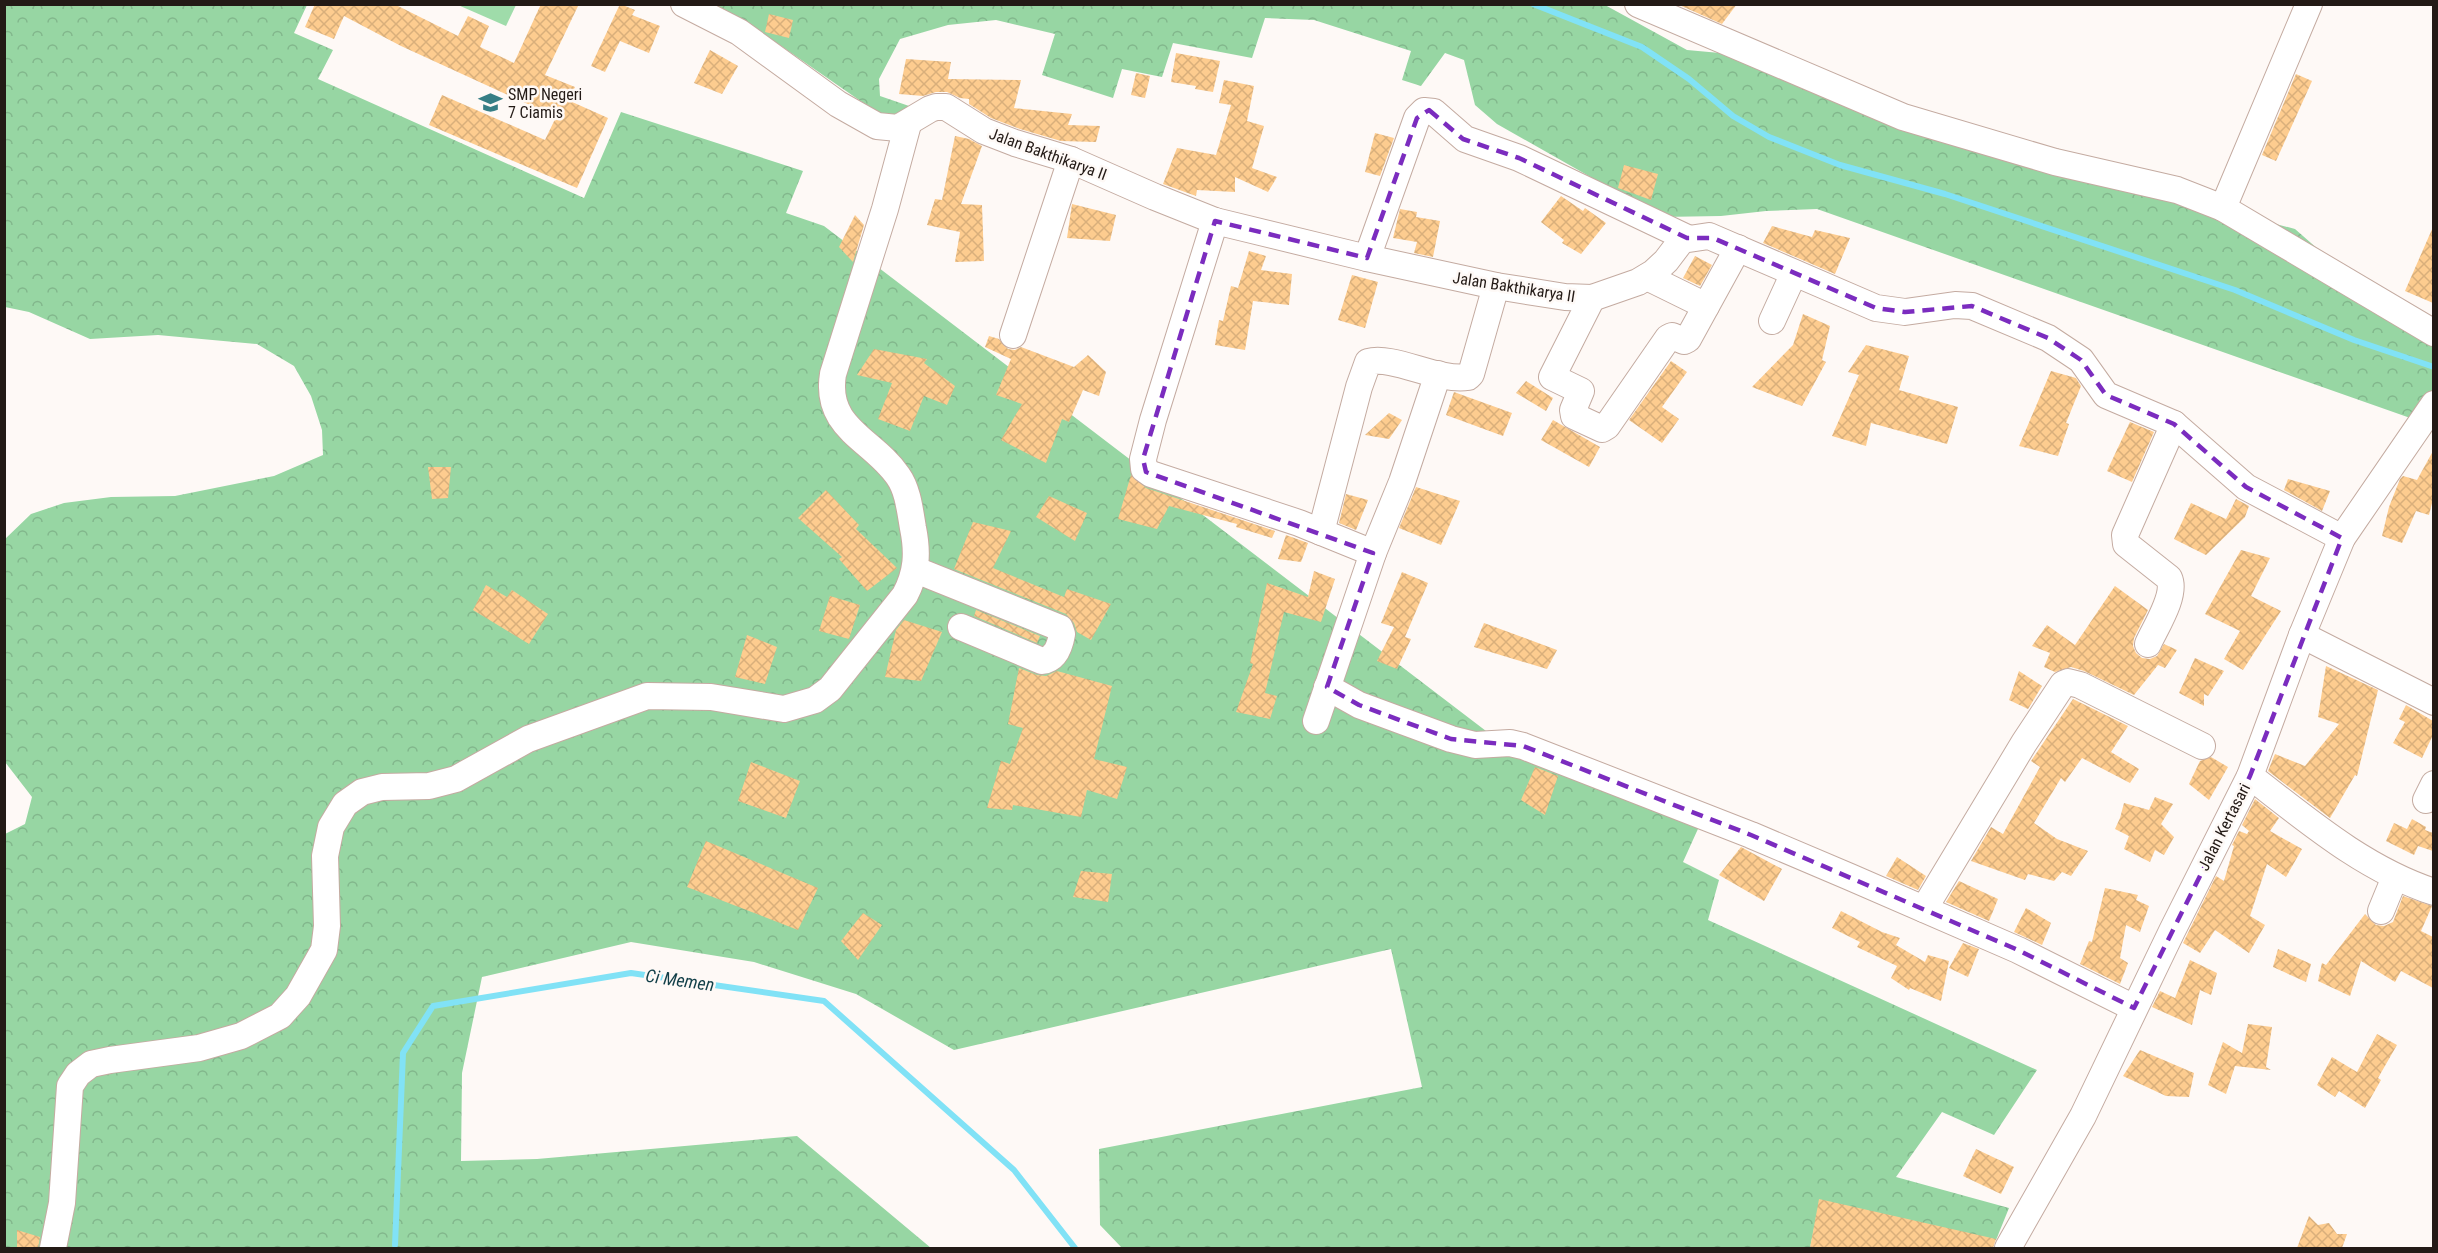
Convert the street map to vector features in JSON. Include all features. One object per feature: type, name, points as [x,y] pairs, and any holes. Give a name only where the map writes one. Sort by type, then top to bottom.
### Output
[{"type":"street","name":"Jalan Bakthikarya II","points":[[684,4],[739,32],[838,104],[870,123],[891,129],[908,124],[936,107],[946,107],[984,131],[1071,160],[1155,197],[1215,220],[1367,258],[1496,286],[1565,297],[1592,298],[1618,290],[1647,277],[1661,267],[1675,247],[1686,238]]},
{"type":"street","points":[[1638,4],[1903,117],[2055,162],[2177,190],[2223,208],[2433,333]]},
{"type":"street","points":[[2223,208],[2309,4]]},
{"type":"street","points":[[1367,258],[1417,118],[1424,111],[1429,110],[1465,139],[1519,158],[1686,238],[1709,236],[1885,310],[1905,312],[1956,305],[1972,306],[2060,345],[2081,360],[2106,395],[2174,424],[2246,487],[2342,538]]},
{"type":"street","points":[[53,1248],[62,1203],[70,1086],[78,1074],[91,1064],[199,1048],[241,1036],[280,1016],[298,996],[324,950],[327,926],[325,856],[331,827],[345,804],[362,792],[382,787],[429,786],[456,779],[528,740],[647,696],[711,697],[784,709],[808,702],[830,688],[905,595],[917,558],[909,506],[900,478],[889,463],[849,430],[837,414],[831,388],[833,374],[885,208],[908,124]]},
{"type":"street","points":[[1013,335],[1071,160]]},
{"type":"street","points":[[1215,220],[1154,420],[1143,459],[1143,468],[1149,473],[1321,532],[1373,553]]},
{"type":"street","points":[[1592,298],[1552,377],[1581,391],[1573,415],[1601,429],[1608,426],[1668,338],[1672,336],[1687,340],[1738,248]]},
{"type":"street","points":[[1772,321],[1794,273]]},
{"type":"street","points":[[1647,277],[1706,306]]},
{"type":"street","points":[[1321,532],[1359,387],[1368,362],[1381,361],[1466,378],[1471,374],[1496,286]]},
{"type":"street","points":[[1316,721],[1373,553],[1402,482],[1438,374]]},
{"type":"street","name":"Jalan Kertasari","points":[[2008,1248],[2083,1116],[2134,1008],[2250,776],[2302,635],[2342,538],[2433,405]]},
{"type":"street","points":[[2148,644],[2171,594],[2172,584],[2169,578],[2126,544],[2125,535],[2174,424]]},
{"type":"street","points":[[915,570],[1060,628],[1062,634],[1055,655],[1049,660],[1042,661],[961,627]]},
{"type":"street","points":[[2302,635],[2433,702]]},
{"type":"street","points":[[1924,909],[2024,742],[2063,684],[2068,682],[2080,685],[2202,746]]},
{"type":"street","points":[[1328,687],[1359,705],[1451,739],[1475,744],[1510,743],[1523,746],[1751,836],[2018,950],[2134,1008]]},
{"type":"street","points":[[2250,776],[2321,831],[2395,876],[2433,892]]},
{"type":"street","points":[[2381,911],[2395,876]]},
{"type":"highlighted area","points":[[1429,110],[1463,139],[1519,158],[1687,238],[1713,238],[1876,308],[1905,312],[1972,306],[2048,338],[2081,360],[2106,395],[2174,424],[2246,487],[2342,538],[2250,776],[2134,1008],[2018,950],[1751,835],[1523,746],[1451,739],[1359,705],[1327,687],[1373,553],[1146,472],[1143,459],[1215,221],[1367,258],[1417,118]]},
{"type":"green space","points":[[5,5],[307,5],[294,33],[333,50],[318,79],[584,198],[621,112],[803,171],[786,213],[824,226],[1486,731],[1702,820],[1683,862],[1719,880],[1708,920],[2037,1070],[1994,1135],[1942,1112],[1896,1177],[2009,1208],[1996,1240],[1820,1200],[1810,1248],[1122,1248],[1100,1225],[1099,1149],[1422,1087],[1391,949],[954,1050],[856,994],[754,962],[631,942],[482,977],[462,1073],[461,1161],[537,1159],[797,1136],[931,1248],[5,1248],[5,834],[25,824],[32,797],[5,762],[4,540],[31,514],[64,503],[111,497],[175,496],[274,476],[323,455],[322,430],[311,396],[294,366],[257,344],[158,335],[90,339],[29,312],[5,307]]},
{"type":"green space","points":[[458,5],[516,5],[506,26]]},
{"type":"green space","points":[[702,5],[1605,5],[1687,50],[1720,53],[1908,126],[2295,229],[2335,264],[2433,320],[2433,426],[1817,209],[1721,216],[1661,217],[1497,124],[1475,105],[1464,60],[1445,53],[1421,86],[1402,80],[1411,51],[1314,20],[1265,18],[1252,58],[1173,43],[1162,77],[1122,69],[1113,98],[1042,75],[1055,34],[996,20],[948,25],[900,39],[879,79],[880,96],[912,107],[887,117],[761,32]]},
{"type":"building","points":[[315,4],[394,4],[458,36],[468,16],[489,26],[480,47],[514,63],[541,4],[579,4],[545,75],[575,87],[570,101],[608,118],[577,188],[429,125],[442,95],[545,140],[556,117],[401,46],[344,16],[334,39],[305,27]]},
{"type":"building","points":[[620,4],[635,10],[632,15],[660,26],[649,53],[620,41],[605,72],[591,66]]},
{"type":"building","points":[[1677,4],[1737,4],[1722,24]]},
{"type":"building","points":[[769,14],[793,20],[789,38],[765,32]]},
{"type":"building","points":[[710,50],[738,66],[722,94],[694,83]]},
{"type":"building","points":[[1176,53],[1220,61],[1213,92],[1195,89],[1196,86],[1171,82]]},
{"type":"building","points":[[906,59],[951,62],[948,79],[1021,80],[1014,108],[1072,114],[1068,125],[1100,126],[1096,142],[1061,141],[1020,129],[991,118],[969,104],[969,99],[947,92],[936,92],[923,96],[899,94]]},
{"type":"building","points":[[1136,73],[1150,76],[1145,98],[1131,95]]},
{"type":"building","points":[[2296,74],[2312,81],[2276,161],[2262,155]]},
{"type":"building","points":[[1224,80],[1254,86],[1247,121],[1264,126],[1252,168],[1277,177],[1268,192],[1235,177],[1235,192],[1197,190],[1196,196],[1163,184],[1177,148],[1216,155],[1231,105],[1219,103]]},
{"type":"building","points":[[1375,133],[1394,138],[1380,176],[1365,172]]},
{"type":"building","points":[[955,136],[969,139],[982,146],[961,204],[982,205],[984,261],[955,262],[960,232],[927,225],[935,199],[942,200]]},
{"type":"building","points":[[1624,165],[1658,174],[1651,200],[1618,188]]},
{"type":"building","points":[[1561,196],[1583,211],[1585,208],[1606,223],[1581,254],[1562,243],[1564,240],[1541,222]]},
{"type":"building","points":[[1072,204],[1116,215],[1110,241],[1067,238]]},
{"type":"building","points":[[1400,209],[1417,212],[1416,217],[1440,221],[1433,257],[1414,253],[1417,242],[1393,238]]},
{"type":"building","points":[[855,215],[864,225],[853,262],[839,247]]},
{"type":"building","points":[[1772,226],[1812,237],[1815,230],[1850,238],[1835,274],[1763,243]]},
{"type":"building","points":[[2433,227],[2433,303],[2405,291]]},
{"type":"building","points":[[1249,251],[1266,256],[1261,270],[1292,274],[1289,305],[1253,301],[1245,350],[1215,345],[1219,320],[1223,321],[1231,286],[1238,288]]},
{"type":"building","points":[[1695,256],[1712,265],[1700,286],[1683,278]]},
{"type":"building","points":[[1352,275],[1378,282],[1365,328],[1338,320]]},
{"type":"building","points":[[1803,314],[1830,326],[1822,360],[1826,362],[1802,406],[1752,387],[1793,345]]},
{"type":"building","points":[[989,336],[999,339],[1008,349],[1015,350],[1021,347],[1074,367],[1088,355],[1106,372],[1099,396],[1083,390],[1069,422],[1062,419],[1046,463],[1001,440],[1022,404],[996,395],[1011,359],[985,347]]},
{"type":"building","points":[[1866,345],[1909,356],[1899,390],[1958,407],[1947,444],[1871,423],[1866,446],[1832,436],[1859,375],[1848,372]]},
{"type":"building","points":[[874,349],[927,359],[924,363],[955,386],[947,405],[924,396],[910,431],[878,419],[892,383],[857,375]]},
{"type":"building","points":[[1671,361],[1687,372],[1662,407],[1679,419],[1662,443],[1629,420]]},
{"type":"building","points":[[2051,371],[2076,378],[2081,386],[2066,423],[2069,424],[2058,456],[2019,446]]},
{"type":"building","points":[[1526,381],[1553,398],[1546,411],[1516,393]]},
{"type":"building","points":[[1454,392],[1512,413],[1503,436],[1446,415]]},
{"type":"building","points":[[1389,413],[1402,420],[1389,439],[1365,435]]},
{"type":"building","points":[[1553,420],[1600,447],[1589,467],[1541,440]]},
{"type":"building","points":[[2130,422],[2154,432],[2132,482],[2107,471]]},
{"type":"building","points":[[2433,451],[2433,499],[2429,515],[2416,511],[2402,543],[2382,536],[2389,507],[2400,479],[2403,476],[2417,480]]},
{"type":"building","points":[[428,467],[451,467],[448,498],[432,499]]},
{"type":"building","points":[[1131,475],[1146,488],[1275,531],[1272,538],[1236,527],[1237,524],[1169,506],[1157,529],[1118,519]]},
{"type":"building","points":[[2288,479],[2330,491],[2322,511],[2284,490]]},
{"type":"building","points":[[1416,487],[1460,501],[1441,545],[1399,528]]},
{"type":"building","points":[[826,490],[859,525],[856,529],[897,568],[867,591],[839,559],[842,557],[798,518]]},
{"type":"building","points":[[1346,494],[1368,500],[1356,530],[1339,523]]},
{"type":"building","points":[[1049,496],[1087,513],[1075,541],[1036,517]]},
{"type":"building","points":[[2236,499],[2249,506],[2245,517],[2206,555],[2174,539],[2191,503],[2226,519]]},
{"type":"building","points":[[973,522],[1011,531],[993,568],[1064,597],[1067,589],[1111,604],[1091,640],[1077,632],[1074,623],[1066,614],[954,569]]},
{"type":"building","points":[[1286,535],[1308,543],[1301,562],[1278,559]]},
{"type":"building","points":[[2241,550],[2270,558],[2251,596],[2281,611],[2243,670],[2224,659],[2240,631],[2205,614]]},
{"type":"building","points":[[1314,571],[1335,579],[1321,622],[1284,612],[1265,693],[1277,696],[1270,719],[1236,712],[1253,664],[1250,663],[1267,583],[1308,597]]},
{"type":"building","points":[[1402,572],[1428,583],[1405,637],[1411,639],[1397,669],[1377,661],[1394,627],[1381,623]]},
{"type":"building","points":[[486,585],[507,597],[512,590],[548,614],[529,644],[473,610]]},
{"type":"building","points":[[2115,586],[2148,610],[2134,638],[2133,646],[2136,653],[2142,658],[2150,659],[2157,656],[2164,644],[2177,650],[2165,668],[2158,665],[2134,695],[2084,671],[2071,667],[2055,672],[2044,667],[2050,653],[2032,646],[2047,625],[2075,645]]},
{"type":"building","points":[[830,596],[860,605],[849,639],[819,631]]},
{"type":"building","points":[[976,610],[1040,636],[1037,643],[974,616]]},
{"type":"building","points":[[904,620],[942,632],[921,681],[885,677],[896,630]]},
{"type":"building","points":[[1484,623],[1557,650],[1547,669],[1474,647]]},
{"type":"building","points":[[747,635],[777,647],[765,684],[735,677]]},
{"type":"building","points":[[2195,658],[2224,671],[2208,696],[2204,694],[2204,706],[2179,693]]},
{"type":"building","points":[[2326,666],[2378,690],[2357,776],[2355,775],[2330,818],[2268,771],[2275,754],[2305,766],[2339,724],[2318,717]]},
{"type":"building","points":[[1019,668],[1046,676],[1057,671],[1112,686],[1094,759],[1127,767],[1117,799],[1087,790],[1081,817],[1013,805],[1012,810],[987,808],[1001,761],[1010,764],[1023,728],[1008,724]]},
{"type":"building","points":[[2019,671],[2042,686],[2028,709],[2009,700]]},
{"type":"building","points":[[2073,699],[2128,726],[2111,752],[2139,769],[2130,783],[2082,758],[2065,782],[2061,778],[2034,823],[2057,839],[2088,851],[2071,876],[2062,872],[2054,881],[2028,874],[2025,880],[1971,861],[1991,827],[2003,834],[2040,767],[2031,761]]},
{"type":"building","points":[[2406,705],[2433,721],[2433,735],[2422,758],[2393,743],[2405,722],[2399,719]]},
{"type":"building","points":[[2211,757],[2228,767],[2209,800],[2189,784],[2200,761]]},
{"type":"building","points":[[751,762],[800,781],[786,818],[738,801]]},
{"type":"building","points":[[1535,767],[1558,776],[1545,815],[1521,800]]},
{"type":"building","points":[[2155,797],[2173,804],[2161,824],[2174,837],[2164,855],[2155,850],[2150,862],[2124,849],[2129,836],[2115,829],[2124,803],[2149,810]]},
{"type":"building","points":[[2255,799],[2279,818],[2270,831],[2302,849],[2286,877],[2267,864],[2250,916],[2265,925],[2249,953],[2215,930],[2200,953],[2183,943],[2216,876],[2224,881],[2234,846],[2232,845],[2239,831],[2247,834],[2249,831],[2242,825]]},
{"type":"building","points":[[2412,819],[2426,827],[2425,830],[2433,833],[2433,851],[2418,846],[2414,855],[2386,841],[2394,823],[2407,829]]},
{"type":"building","points":[[706,841],[818,888],[798,930],[687,887]]},
{"type":"building","points":[[1741,847],[1782,869],[1764,901],[1719,875]]},
{"type":"building","points":[[1897,857],[1926,876],[1918,890],[1886,876]]},
{"type":"building","points":[[1081,871],[1112,874],[1108,902],[1073,897]]},
{"type":"building","points":[[1959,881],[1998,899],[1989,921],[1946,902]]},
{"type":"building","points":[[2105,888],[2138,895],[2136,900],[2149,906],[2140,932],[2126,925],[2120,958],[2128,963],[2120,984],[2080,964],[2089,941],[2092,942]]},
{"type":"building","points":[[2403,896],[2432,906],[2421,931],[2433,937],[2433,988],[2401,971],[2395,982],[2361,961],[2350,996],[2318,981],[2322,963],[2326,965],[2365,914],[2376,925],[2384,926],[2393,922]]},
{"type":"building","points":[[2026,908],[2051,923],[2042,945],[2014,932]]},
{"type":"building","points":[[1841,911],[1882,932],[1900,938],[1896,945],[1925,962],[1928,955],[1949,961],[1941,1001],[1910,988],[1909,990],[1891,978],[1897,966],[1857,947],[1860,942],[1832,928]]},
{"type":"building","points":[[863,913],[882,925],[858,960],[841,941]]},
{"type":"building","points":[[1963,943],[1979,949],[1968,977],[1949,968]]},
{"type":"building","points":[[2278,949],[2311,964],[2306,982],[2273,967]]},
{"type":"building","points":[[2190,960],[2217,973],[2211,995],[2200,990],[2192,1025],[2152,1007],[2160,991],[2175,998]]},
{"type":"building","points":[[2248,1024],[2272,1027],[2266,1067],[2271,1070],[2235,1066],[2226,1094],[2208,1085],[2223,1042],[2242,1053]]},
{"type":"building","points":[[2377,1034],[2397,1045],[2378,1078],[2381,1080],[2365,1108],[2339,1091],[2335,1097],[2317,1085],[2332,1057],[2357,1072]]},
{"type":"building","points":[[2140,1050],[2194,1073],[2189,1097],[2166,1096],[2123,1076]]},
{"type":"building","points":[[1976,1149],[2014,1167],[2001,1194],[1963,1176]]},
{"type":"building","points":[[1819,1199],[1996,1239],[1993,1248],[1810,1248]]},
{"type":"building","points":[[2309,1216],[2318,1225],[2329,1223],[2337,1234],[2347,1234],[2342,1248],[2297,1248]]},
{"type":"building","points":[[17,1230],[40,1237],[38,1248],[17,1248]]},
{"type":"waterway","points":[[1533,4],[1642,47],[1689,79],[1733,116],[1769,137],[1840,165],[1945,194],[2235,290],[2354,340],[2434,367]]},
{"type":"waterway","name":"Ci Memen","points":[[395,1245],[403,1053],[433,1006],[631,973],[824,1001],[1014,1170],[1075,1248]]},
{"type":"place","name":"SMP Negeri 7 Ciamis","points":[[490,103]]}]
